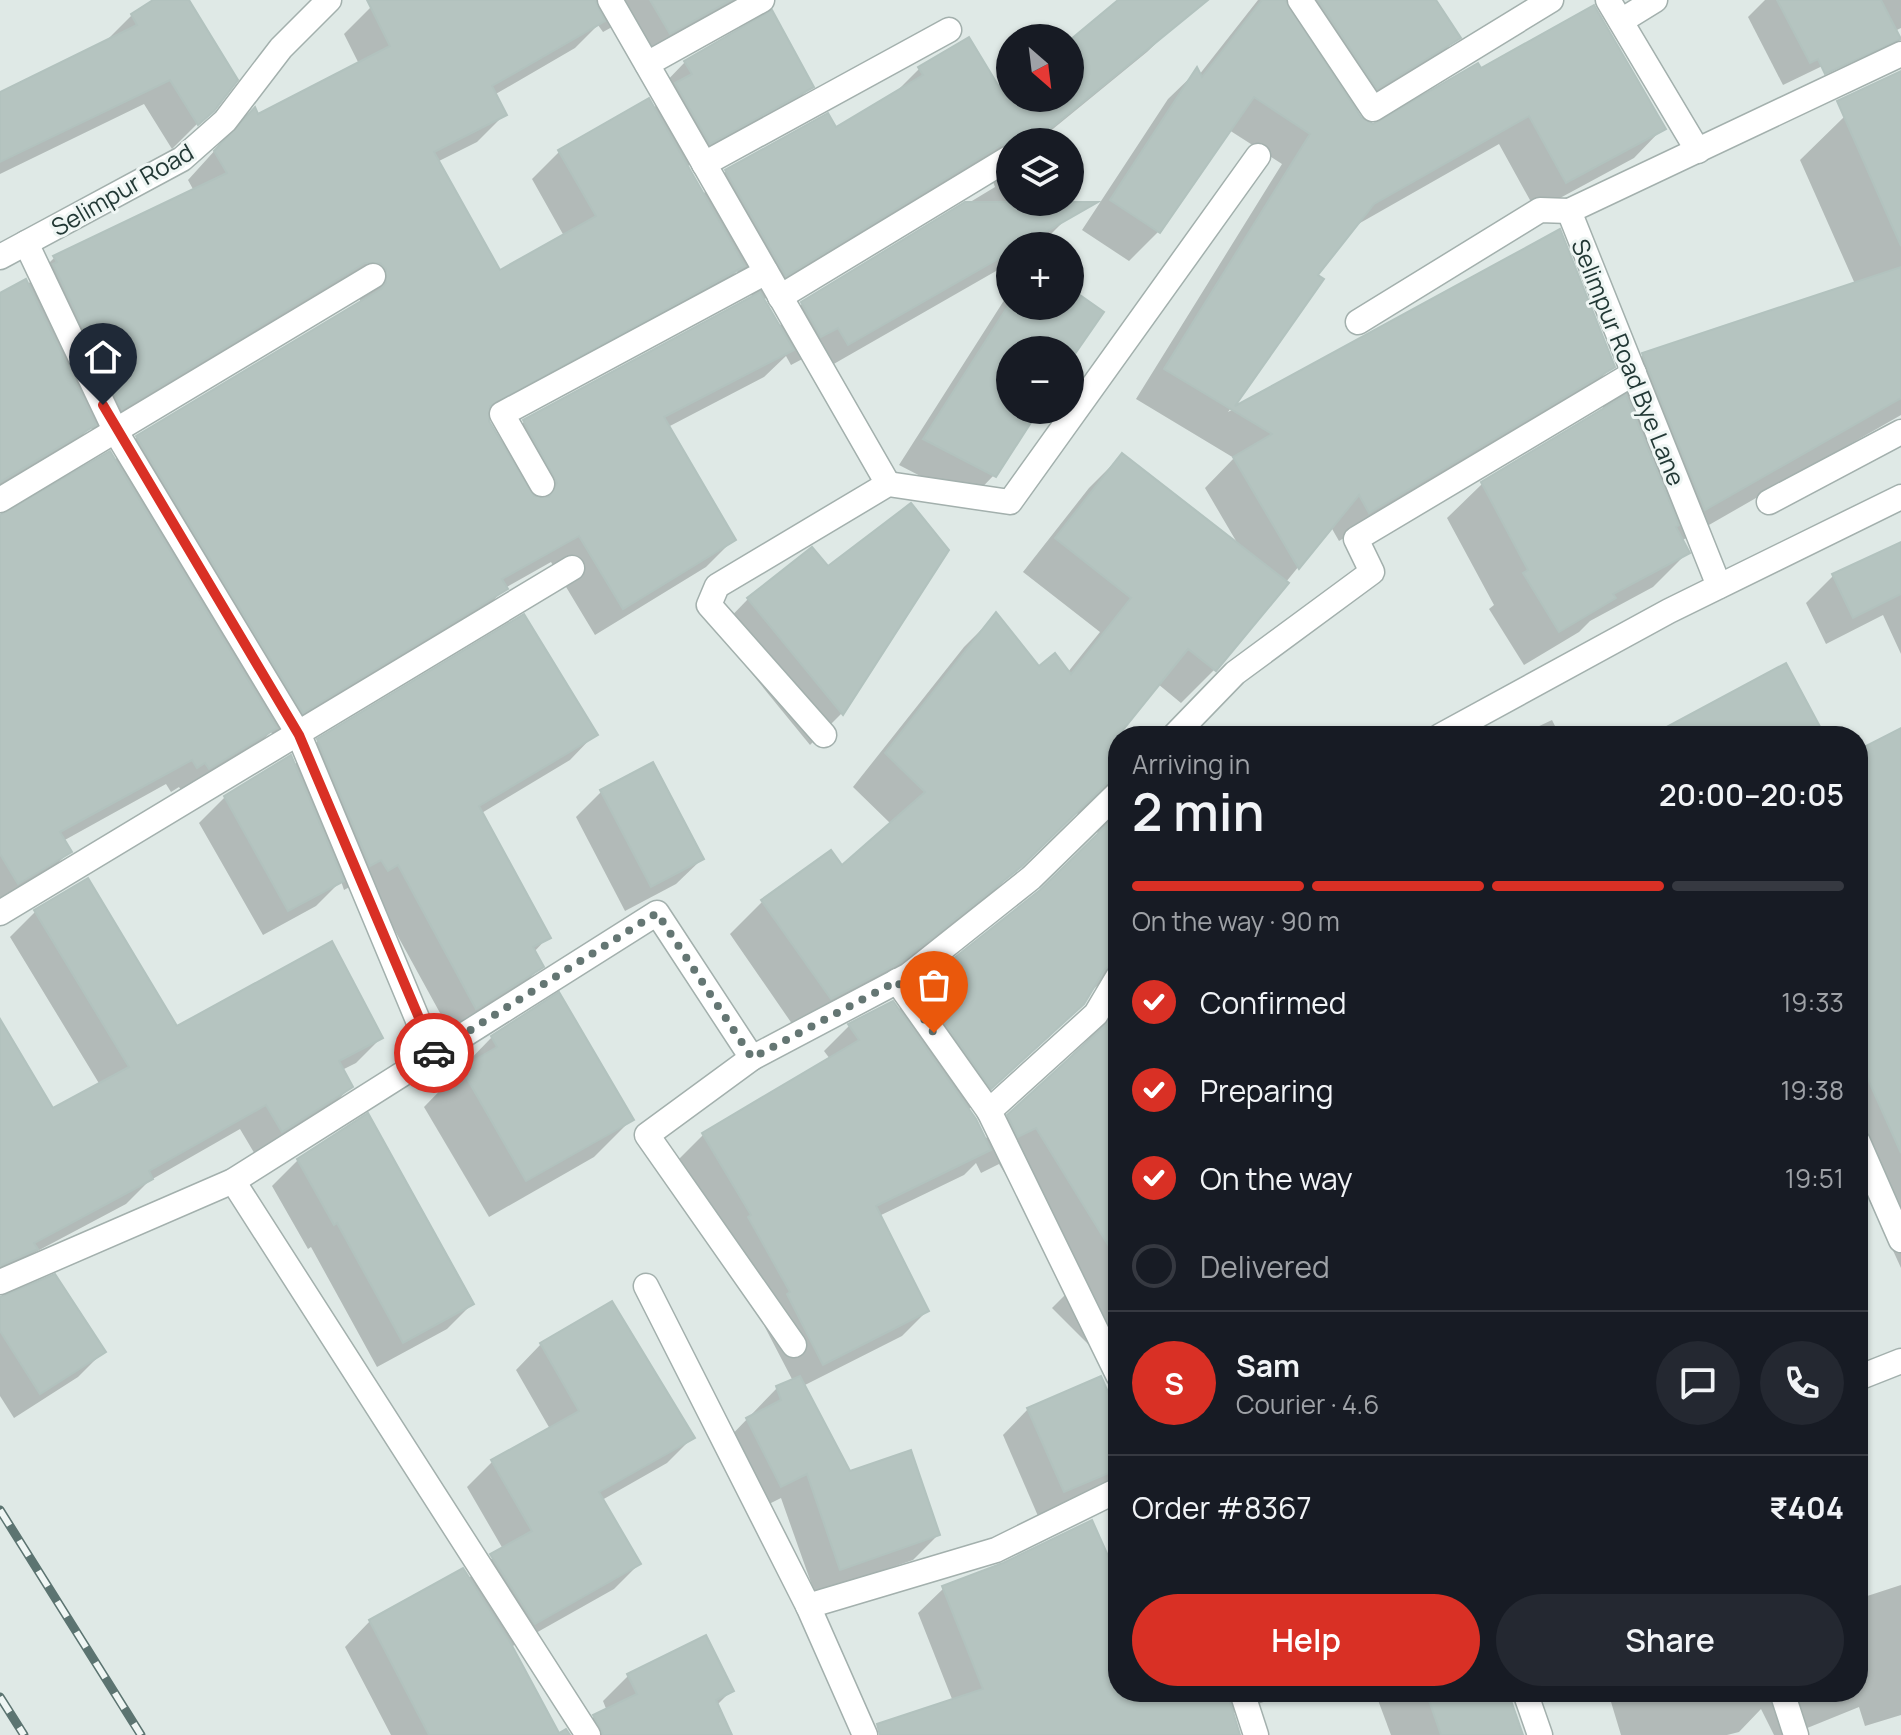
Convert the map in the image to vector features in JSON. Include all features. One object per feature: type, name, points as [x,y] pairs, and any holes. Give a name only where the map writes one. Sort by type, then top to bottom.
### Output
[{"type":"street","name":"Selimpur Road","points":[[0,257],[182,159],[225,121],[281,48],[329,0]]},
{"type":"street","points":[[610,0],[888,484]]},
{"type":"street","points":[[647,64],[762,0]]},
{"type":"street","points":[[1300,0],[1373,109],[1551,0]]},
{"type":"street","points":[[1608,0],[1698,151]]},
{"type":"street","points":[[1621,21],[1655,0]]},
{"type":"street","points":[[704,164],[949,30]]},
{"type":"street","name":"Selimpur Road Bye Lane","points":[[1719,586],[1569,211],[1901,54]]},
{"type":"street","points":[[824,735],[709,605],[717,586],[888,484],[1010,502],[1258,156]]},
{"type":"street","points":[[780,297],[996,166]]},
{"type":"street","points":[[1358,322],[1540,210],[1569,211]]},
{"type":"street","points":[[26,243],[116,432],[299,735],[432,1054]]},
{"type":"street","points":[[542,484],[502,414],[766,272]]},
{"type":"street","points":[[0,500],[373,276]]},
{"type":"street","points":[[1184,726],[1235,673],[1372,572],[1356,539],[1634,373]]},
{"type":"street","points":[[1769,502],[1901,432]]},
{"type":"street","points":[[1459,726],[1719,586],[1901,497]]},
{"type":"street","points":[[0,913],[572,568]]},
{"type":"street","points":[[794,1345],[647,1135],[752,1058],[897,981],[1031,878],[1108,803]]},
{"type":"street","points":[[0,1282],[233,1181],[657,913],[752,1058]]},
{"type":"street","points":[[897,981],[989,1111],[1108,1355]]},
{"type":"street","points":[[989,1111],[1096,1014],[1108,994]]},
{"type":"street","points":[[1868,1168],[1901,1240]]},
{"type":"street","points":[[233,1181],[588,1735]]},
{"type":"street","points":[[646,1286],[808,1606],[865,1735]]},
{"type":"street","points":[[1868,1374],[1901,1361]]},
{"type":"street","points":[[808,1606],[996,1550],[1108,1495]]},
{"type":"street","points":[[1245,1702],[1256,1735]]},
{"type":"street","points":[[1528,1702],[1540,1735]]},
{"type":"street","points":[[1785,1702],[1796,1735]]},
{"type":"building","points":[[153,0],[189,0],[238,80],[214,111],[198,125],[170,80],[0,162],[0,92],[137,25],[131,14]]},
{"type":"building","points":[[367,0],[595,0],[605,21],[492,86],[507,115],[434,152],[500,270],[596,216],[558,150],[649,98],[745,266],[490,406],[489,421],[534,496],[549,497],[557,483],[523,420],[760,292],[794,350],[664,417],[736,540],[623,609],[579,536],[502,579],[508,589],[303,713],[136,436],[381,289],[386,283],[386,269],[380,263],[365,263],[122,409],[53,264],[57,262],[53,256],[227,173],[214,151],[255,107],[258,114],[390,46]]},
{"type":"building","points":[[650,0],[731,0],[670,34]]},
{"type":"building","points":[[1118,0],[1208,0],[1084,101],[1084,28]]},
{"type":"building","points":[[1262,0],[1285,0],[1361,117],[1373,124],[1478,63],[1481,68],[1594,5],[1666,129],[1566,183],[1529,116],[1374,204],[1318,275],[1324,279],[1235,406],[1560,229],[1615,367],[1369,513],[1359,495],[1299,569],[1233,457],[1272,434],[1164,369],[1310,134],[1254,97],[1160,233],[1110,200],[1197,67],[1202,77]]},
{"type":"building","points":[[1318,0],[1436,0],[1461,38],[1377,89]]},
{"type":"building","points":[[1777,0],[1881,0],[1901,39],[1825,74],[1818,59],[1810,63]]},
{"type":"building","points":[[772,10],[814,87],[710,144],[675,83],[692,74],[684,61]]},
{"type":"building","points":[[969,37],[996,82],[996,112],[1071,112],[1051,128],[996,128],[996,148],[786,276],[725,170],[828,113],[836,127],[923,75],[918,67]]},
{"type":"building","points":[[1901,71],[1901,246],[1837,101]]},
{"type":"building","points":[[965,202],[996,202],[996,216],[1074,216],[1046,232],[996,232],[996,260],[848,345],[838,328],[821,337],[801,302]]},
{"type":"building","points":[[1084,202],[1098,202],[1084,210]]},
{"type":"building","points":[[1901,267],[1901,398],[1705,510],[1642,353]]},
{"type":"building","points":[[26,279],[96,425],[0,482],[0,293]]},
{"type":"building","points":[[1084,298],[1104,312],[1084,341],[1084,336],[996,336],[996,424],[1030,424],[996,477],[923,439],[999,320],[1084,320]]},
{"type":"building","points":[[1626,395],[1679,525],[1676,527],[1690,553],[1613,594],[1616,598],[1559,632],[1523,573],[1528,570],[1481,482]]},
{"type":"building","points":[[110,451],[277,728],[209,769],[205,763],[197,768],[192,760],[60,832],[72,852],[18,884],[0,854],[0,515]]},
{"type":"building","points":[[1122,453],[1289,583],[1216,671],[1188,649],[1126,726],[1108,726],[1108,782],[1021,867],[901,962],[831,999],[761,900],[831,850],[842,865],[925,792],[885,753],[996,612],[1039,666],[1055,653],[1071,674],[1131,598],[1055,538]]},
{"type":"building","points":[[911,503],[949,550],[843,715],[747,598],[812,547],[828,566]]},
{"type":"building","points":[[1901,542],[1901,594],[1853,618],[1832,574]]},
{"type":"building","points":[[524,614],[598,735],[479,806],[551,938],[533,947],[544,967],[476,1009],[398,865],[388,871],[381,860],[370,866],[317,739]]},
{"type":"building","points":[[1786,663],[1820,726],[1669,726]]},
{"type":"building","points":[[1901,728],[1901,1153],[1868,1079],[1868,745]]},
{"type":"building","points":[[291,755],[344,881],[288,911],[224,796]]},
{"type":"building","points":[[653,762],[704,859],[651,887],[600,790]]},
{"type":"building","points":[[1108,824],[1108,967],[1084,1004],[991,1089],[919,986],[1040,890]]},
{"type":"building","points":[[88,878],[177,1026],[332,941],[383,1038],[339,1061],[353,1087],[282,1132],[266,1105],[149,1171],[153,1179],[34,1243],[38,1249],[0,1266],[0,1019],[53,1108],[129,1067],[34,910]]},
{"type":"building","points":[[559,992],[634,1120],[526,1181],[461,1068],[497,1047],[491,1036]]},
{"type":"building","points":[[893,1001],[976,1119],[991,1150],[876,1206],[929,1311],[823,1365],[787,1294],[790,1292],[748,1217],[751,1215],[702,1133],[859,1040],[848,1024]]},
{"type":"building","points":[[1108,1022],[1108,1245],[1036,1128],[1018,1137],[1007,1115]]},
{"type":"building","points":[[368,1113],[474,1304],[403,1343],[337,1223],[334,1225],[297,1159]]},
{"type":"building","points":[[55,1274],[106,1352],[40,1394],[0,1331],[0,1297]]},
{"type":"building","points":[[612,1301],[695,1438],[599,1492],[641,1564],[535,1624],[490,1554],[532,1531],[491,1460],[579,1411],[540,1343]]},
{"type":"building","points":[[800,1376],[850,1471],[911,1450],[940,1535],[840,1570],[807,1474],[781,1487],[746,1418],[781,1400],[776,1386]]},
{"type":"building","points":[[1101,1376],[1108,1392],[1108,1473],[1064,1492],[1027,1408]]},
{"type":"building","points":[[1092,1520],[1108,1556],[1108,1702],[1230,1702],[1240,1735],[880,1735],[877,1724],[983,1689],[942,1586],[1003,1563]]},
{"type":"building","points":[[463,1568],[510,1642],[559,1733],[566,1729],[570,1735],[429,1735],[369,1620]]},
{"type":"building","points":[[706,1635],[734,1691],[716,1700],[732,1735],[603,1735],[593,1715],[637,1694],[627,1674]]},
{"type":"building","points":[[1429,1702],[1511,1702],[1523,1735],[1441,1735]]},
{"type":"railway","points":[[0,1510],[141,1735]]},
{"type":"railway","points":[[0,1697],[24,1735]]},
{"type":"way so far","points":[[434,1053],[657,913],[752,1058],[897,981],[934,1033]]},
{"type":"route","points":[[103,405],[116,432],[299,735],[434,1053]]}]
